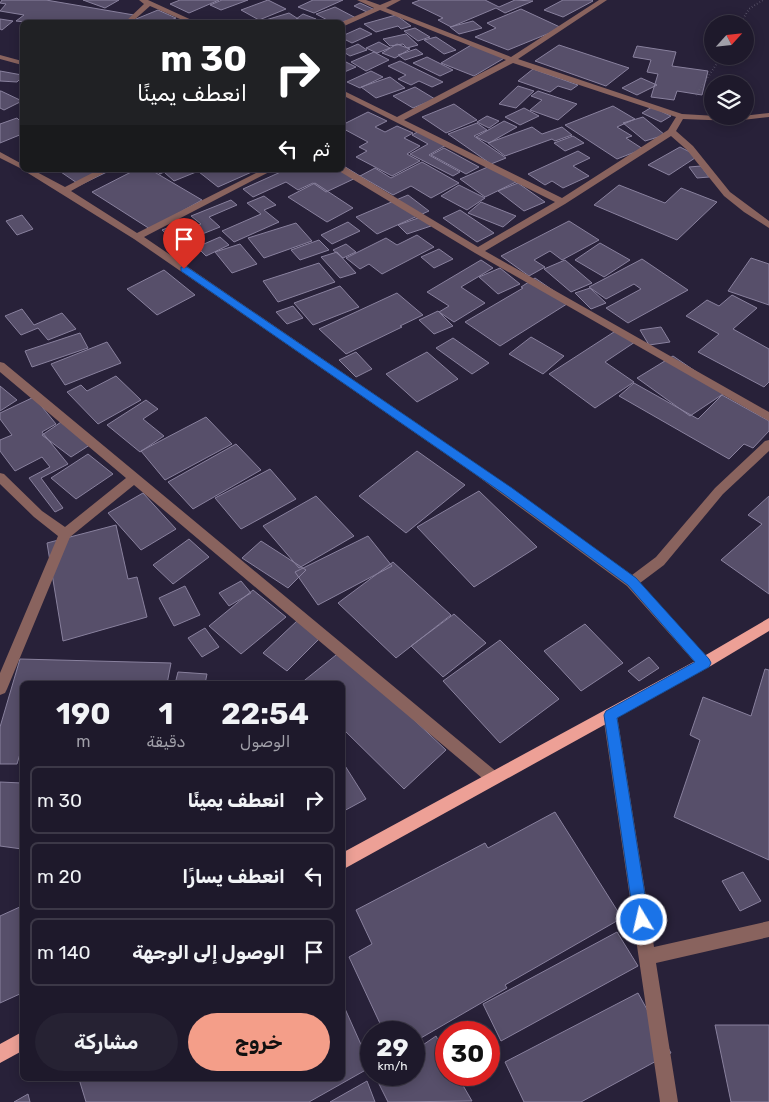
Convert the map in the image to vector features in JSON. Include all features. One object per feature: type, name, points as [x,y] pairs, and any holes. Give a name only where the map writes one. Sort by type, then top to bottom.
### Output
[{"type":"main road","points":[[345,860],[704,663],[769,624]]},
{"type":"main road","points":[[0,1054],[20,1042]]},
{"type":"street","points":[[360,0],[512,60],[681,116],[734,119],[769,115]]},
{"type":"street","points":[[345,24],[398,0]]},
{"type":"street","points":[[399,119],[512,60],[604,0]]},
{"type":"street","points":[[130,20],[146,2],[187,20]]},
{"type":"street","points":[[0,58],[20,62]]},
{"type":"street","points":[[345,93],[562,202]]},
{"type":"street","points":[[478,251],[562,202],[671,132],[681,116]]},
{"type":"street","points":[[671,132],[694,150],[715,181],[739,204],[769,225]]},
{"type":"street","points":[[0,155],[20,166]]},
{"type":"street","points":[[345,171],[478,251],[769,417]]},
{"type":"street","points":[[31,172],[65,190],[137,237],[480,472],[632,582],[704,663]]},
{"type":"street","points":[[65,190],[101,172]]},
{"type":"street","points":[[137,237],[265,172]]},
{"type":"street","points":[[0,366],[492,778]]},
{"type":"street","points":[[632,582],[660,562],[719,491],[769,444]]},
{"type":"street","points":[[0,477],[38,514],[65,534]]},
{"type":"street","points":[[0,689],[65,534],[134,478]]},
{"type":"street","points":[[610,715],[669,1102]]},
{"type":"street","points":[[647,957],[769,929]]},
{"type":"path","points":[[745,15],[749,9],[763,0]]},
{"type":"path","points":[[681,116],[716,65]]},
{"type":"building","points":[[2,0],[46,0],[134,15],[128,20],[20,21],[16,21],[24,15],[0,11],[6,4],[0,3]]},
{"type":"building","points":[[83,0],[119,0],[105,8]]},
{"type":"building","points":[[180,0],[219,0],[189,13],[170,4]]},
{"type":"building","points":[[222,0],[248,0],[221,10],[210,5]]},
{"type":"building","points":[[268,0],[286,9],[259,20],[241,10]]},
{"type":"building","points":[[313,0],[343,0],[314,13],[298,7]]},
{"type":"building","points":[[420,0],[485,0],[499,7],[515,0],[533,1],[505,13],[496,8],[451,27],[438,20],[443,18],[412,3]]},
{"type":"building","points":[[563,0],[593,1],[563,17],[544,10]]},
{"type":"building","points":[[360,3],[373,9],[367,12],[354,6]]},
{"type":"building","points":[[335,7],[356,18],[345,21],[327,20],[316,14]]},
{"type":"building","points":[[521,9],[562,28],[508,50],[475,37],[496,28],[487,23]]},
{"type":"building","points":[[158,10],[176,18],[171,20],[136,19]]},
{"type":"building","points":[[289,13],[300,20],[266,20]]},
{"type":"building","points":[[303,14],[316,19],[299,20],[296,19]]},
{"type":"building","points":[[396,15],[411,26],[401,29],[398,26],[376,32],[364,24]]},
{"type":"building","points":[[0,19],[13,21],[2,30],[0,29]]},
{"type":"building","points":[[473,21],[482,28],[459,34],[450,27]]},
{"type":"building","points":[[360,28],[372,34],[352,43],[345,40],[345,35]]},
{"type":"building","points":[[415,28],[430,37],[418,41],[404,31]]},
{"type":"building","points":[[406,34],[418,45],[407,48],[403,44],[390,46],[383,39]]},
{"type":"building","points":[[436,37],[456,50],[444,54],[424,40]]},
{"type":"building","points":[[379,42],[390,48],[377,53],[366,48]]},
{"type":"building","points":[[358,44],[367,50],[350,56],[345,53],[345,50]]},
{"type":"building","points":[[397,44],[410,49],[395,58],[382,53]]},
{"type":"building","points":[[473,44],[506,57],[474,76],[441,63]]},
{"type":"building","points":[[559,45],[629,68],[606,86],[535,61]]},
{"type":"building","points":[[637,46],[676,52],[672,66],[708,71],[707,75],[704,75],[702,95],[677,91],[674,100],[651,97],[658,74],[647,72],[651,60],[633,57]]},
{"type":"building","points":[[416,49],[423,54],[405,60],[398,55]]},
{"type":"building","points":[[374,52],[389,60],[366,71],[351,62]]},
{"type":"building","points":[[427,57],[453,70],[440,76],[413,63]]},
{"type":"building","points":[[400,61],[443,82],[432,87],[419,81],[411,85],[398,79],[406,75],[388,66]]},
{"type":"building","points":[[345,62],[356,67],[345,72]]},
{"type":"building","points":[[533,69],[578,85],[571,90],[558,86],[550,92],[518,81]]},
{"type":"building","points":[[0,71],[20,75],[20,79],[17,82],[0,81]]},
{"type":"building","points":[[371,71],[383,77],[360,88],[347,82]]},
{"type":"building","points":[[390,77],[405,88],[376,98],[361,87]]},
{"type":"building","points":[[641,78],[657,85],[637,95],[622,88]]},
{"type":"building","points":[[518,86],[534,91],[516,108],[499,104]]},
{"type":"building","points":[[415,87],[435,99],[413,108],[393,96]]},
{"type":"building","points":[[0,91],[20,100],[20,102],[4,110],[0,108]]},
{"type":"building","points":[[538,91],[577,104],[558,120],[530,110],[542,100],[531,96]]},
{"type":"building","points":[[454,104],[477,120],[446,133],[422,117]]},
{"type":"building","points":[[613,106],[635,119],[617,127],[632,136],[626,138],[643,149],[617,159],[565,125]]},
{"type":"building","points":[[652,107],[671,116],[661,122],[642,113]]},
{"type":"building","points":[[524,108],[539,116],[520,125],[505,117]]},
{"type":"building","points":[[368,112],[387,121],[375,127],[385,132],[397,126],[413,133],[404,138],[420,146],[407,154],[420,161],[392,176],[356,157],[367,151],[359,147],[368,142],[345,130],[345,124]]},
{"type":"building","points":[[487,116],[499,121],[489,128],[477,122]]},
{"type":"building","points":[[643,117],[665,135],[645,141],[623,123]]},
{"type":"building","points":[[17,118],[20,121],[20,135],[0,143],[0,124]]},
{"type":"building","points":[[504,121],[517,127],[489,143],[476,137]]},
{"type":"building","points":[[477,123],[487,130],[474,136],[506,158],[491,164],[448,134]]},
{"type":"building","points":[[532,127],[542,134],[562,127],[572,135],[555,141],[552,139],[505,156],[488,143]]},
{"type":"building","points":[[421,130],[448,144],[429,155],[460,172],[453,176],[410,154],[428,144],[412,135]]},
{"type":"building","points":[[573,136],[584,143],[565,151],[554,143]]},
{"type":"building","points":[[680,147],[698,156],[669,175],[648,165]]},
{"type":"building","points":[[444,148],[479,167],[466,174],[431,155]]},
{"type":"building","points":[[578,151],[590,158],[573,166],[589,176],[563,188],[552,181],[545,185],[528,174]]},
{"type":"building","points":[[422,162],[459,183],[431,198],[411,186],[393,195],[360,176],[375,168],[391,178]]},
{"type":"building","points":[[490,166],[516,182],[485,197],[460,179]]},
{"type":"building","points":[[701,166],[709,177],[697,178],[689,167]]},
{"type":"building","points":[[345,167],[360,176],[326,192],[313,183],[298,190],[286,182],[253,197],[243,189],[281,172],[345,172]]},
{"type":"building","points":[[61,172],[107,172],[80,185]]},
{"type":"building","points":[[131,172],[154,172],[202,200],[150,229],[92,192]]},
{"type":"building","points":[[164,172],[196,172],[174,181]]},
{"type":"building","points":[[199,172],[252,172],[218,187]]},
{"type":"building","points":[[315,183],[353,208],[327,222],[288,197]]},
{"type":"building","points":[[518,183],[545,202],[524,211],[498,191]]},
{"type":"building","points":[[459,185],[485,198],[467,210],[441,196]]},
{"type":"building","points":[[619,185],[665,203],[681,188],[717,202],[677,240],[594,205]]},
{"type":"building","points":[[408,195],[429,211],[377,234],[356,217]]},
{"type":"building","points":[[264,196],[276,205],[264,210],[279,222],[234,242],[222,231],[261,214],[247,203]]},
{"type":"building","points":[[231,200],[237,205],[209,217],[220,227],[177,244],[162,230],[180,223],[187,230],[201,224],[191,216]]},
{"type":"building","points":[[481,202],[516,216],[503,227],[468,213]]},
{"type":"building","points":[[460,210],[494,233],[477,242],[443,218]]},
{"type":"building","points":[[22,215],[33,229],[17,235],[6,221]]},
{"type":"building","points":[[421,217],[431,226],[407,234],[398,225]]},
{"type":"building","points":[[569,221],[599,240],[562,260],[550,251],[534,260],[545,267],[529,276],[501,256]]},
{"type":"building","points":[[348,222],[360,231],[332,244],[321,235]]},
{"type":"building","points":[[296,223],[312,241],[264,258],[248,238]]},
{"type":"building","points":[[417,235],[434,247],[382,274],[369,264],[360,269],[346,258],[386,238],[397,245]]},
{"type":"building","points":[[220,237],[229,245],[206,256],[197,247]]},
{"type":"building","points":[[319,240],[329,250],[300,260],[291,250]]},
{"type":"building","points":[[600,243],[630,260],[604,277],[575,260]]},
{"type":"building","points":[[240,244],[257,264],[232,273],[215,252]]},
{"type":"building","points":[[346,244],[356,252],[343,258],[333,250]]},
{"type":"building","points":[[439,249],[453,259],[434,268],[421,257]]},
{"type":"building","points":[[337,252],[356,273],[340,278],[321,257]]},
{"type":"building","points":[[751,258],[769,264],[769,305],[728,291]]},
{"type":"building","points":[[642,259],[688,290],[628,323],[606,308],[641,289],[634,284],[606,299],[589,287]]},
{"type":"building","points":[[481,260],[493,268],[461,287],[485,303],[454,322],[439,312],[449,306],[427,292]]},
{"type":"building","points":[[565,260],[592,283],[571,292],[544,269]]},
{"type":"building","points":[[319,263],[335,282],[278,302],[263,281]]},
{"type":"building","points":[[500,268],[520,284],[498,294],[479,277]]},
{"type":"building","points":[[164,270],[195,295],[157,315],[127,289]]},
{"type":"building","points":[[535,278],[570,302],[500,346],[465,322],[523,288],[521,287]]},
{"type":"building","points":[[340,286],[359,307],[313,325],[294,303]]},
{"type":"building","points":[[590,288],[606,303],[591,309],[575,293]]},
{"type":"building","points":[[397,293],[423,315],[346,354],[319,329]]},
{"type":"building","points":[[732,295],[757,308],[733,329],[769,349],[769,382],[764,387],[698,352],[719,334],[686,316],[707,300],[719,306]]},
{"type":"building","points":[[293,306],[303,318],[287,324],[276,312]]},
{"type":"building","points":[[22,309],[34,325],[62,313],[76,329],[48,340],[38,328],[21,335],[5,316]]},
{"type":"building","points":[[438,311],[453,326],[434,334],[419,320]]},
{"type":"building","points":[[661,327],[670,342],[649,345],[640,330]]},
{"type":"building","points":[[617,330],[635,342],[605,362],[634,382],[595,408],[549,374]]},
{"type":"building","points":[[80,333],[88,348],[32,367],[25,351]]},
{"type":"building","points":[[531,337],[564,356],[543,374],[509,354]]},
{"type":"building","points":[[453,338],[489,363],[472,374],[436,348]]},
{"type":"building","points":[[107,342],[121,363],[65,385],[51,364]]},
{"type":"building","points":[[356,352],[372,369],[356,377],[339,360]]},
{"type":"building","points":[[427,352],[458,379],[417,402],[386,374]]},
{"type":"building","points":[[673,356],[726,392],[690,416],[637,378]]},
{"type":"building","points":[[116,376],[141,400],[98,424],[67,392],[81,385],[87,391]]},
{"type":"building","points":[[634,383],[698,419],[722,395],[769,421],[769,431],[753,448],[744,444],[729,459],[619,396]]},
{"type":"building","points":[[0,386],[17,400],[0,411]]},
{"type":"building","points":[[34,397],[56,424],[42,432],[68,464],[41,478],[63,508],[55,512],[29,478],[50,467],[42,457],[15,471],[0,451],[0,440],[12,435],[0,419],[0,413]]},
{"type":"building","points":[[146,400],[158,409],[143,419],[164,436],[140,452],[107,425]]},
{"type":"building","points":[[206,417],[232,444],[165,480],[141,451]]},
{"type":"building","points":[[67,418],[96,441],[71,457],[42,435]]},
{"type":"building","points":[[236,444],[261,470],[193,509],[168,482]]},
{"type":"building","points":[[417,451],[465,485],[406,533],[359,496]]},
{"type":"building","points":[[88,454],[113,474],[76,499],[51,478]]},
{"type":"building","points":[[270,469],[296,499],[241,529],[215,498]]},
{"type":"building","points":[[479,491],[537,547],[474,587],[417,527]]},
{"type":"building","points":[[143,493],[176,529],[141,550],[108,513]]},
{"type":"building","points":[[316,496],[354,536],[299,568],[263,526]]},
{"type":"building","points":[[769,496],[769,594],[721,560],[762,524],[748,515]]},
{"type":"building","points":[[116,525],[128,579],[137,577],[147,617],[63,641],[47,543]]},
{"type":"building","points":[[368,536],[392,566],[318,605],[295,572]]},
{"type":"building","points":[[189,539],[209,557],[173,584],[153,565]]},
{"type":"building","points":[[261,541],[306,570],[288,588],[242,558]]},
{"type":"building","points":[[393,562],[451,615],[396,658],[338,603]]},
{"type":"building","points":[[241,581],[251,593],[229,606],[219,593]]},
{"type":"building","points":[[185,586],[200,615],[174,626],[159,598]]},
{"type":"building","points":[[253,590],[286,617],[241,654],[209,626]]},
{"type":"building","points":[[454,614],[486,643],[443,677],[411,646]]},
{"type":"building","points":[[298,620],[321,637],[287,671],[263,653]]},
{"type":"building","points":[[585,624],[623,663],[581,691],[544,651]]},
{"type":"building","points":[[205,628],[219,647],[202,657],[188,638]]},
{"type":"building","points":[[500,640],[559,699],[500,743],[443,681]]},
{"type":"building","points":[[341,651],[446,750],[404,789],[345,731],[345,681],[304,681]]},
{"type":"building","points":[[649,657],[659,668],[639,681],[628,671]]},
{"type":"building","points":[[20,659],[171,663],[168,681],[20,681],[20,754],[17,764],[0,764],[0,727]]},
{"type":"building","points":[[765,669],[769,670],[769,860],[674,817],[700,740],[690,735],[703,697],[751,716]]},
{"type":"building","points":[[178,672],[207,674],[206,681],[176,681]]},
{"type":"building","points":[[345,766],[366,799],[345,810]]},
{"type":"building","points":[[0,782],[20,783],[20,849],[0,846]]},
{"type":"building","points":[[555,812],[622,918],[505,985],[507,988],[450,1021],[435,1021],[435,1030],[425,1036],[425,1021],[379,1021],[349,957],[372,944],[356,910],[485,843],[488,848]]},
{"type":"building","points":[[743,872],[761,901],[740,911],[722,881]]},
{"type":"building","points":[[20,907],[20,994],[0,1003],[0,916]]},
{"type":"building","points":[[617,932],[638,966],[501,1041],[500,1021],[491,1021],[483,1004]]},
{"type":"building","points":[[638,993],[671,1053],[581,1102],[524,1102],[505,1062]]},
{"type":"building","points":[[345,1009],[360,1042],[360,1073],[309,1102],[86,1102],[80,1081],[345,1081]]},
{"type":"building","points":[[715,1025],[769,1025],[769,1102],[731,1102]]},
{"type":"building","points":[[435,1037],[435,1086],[463,1086],[472,1101],[388,1102],[380,1086],[425,1086],[425,1044]]},
{"type":"building","points":[[360,1085],[369,1086],[375,1102],[330,1102]]},
{"type":"building","points":[[28,1094],[30,1102],[14,1102]]},
{"type":"route","points":[[184,269],[508,491],[632,582],[704,663],[610,715],[642,920]]}]
